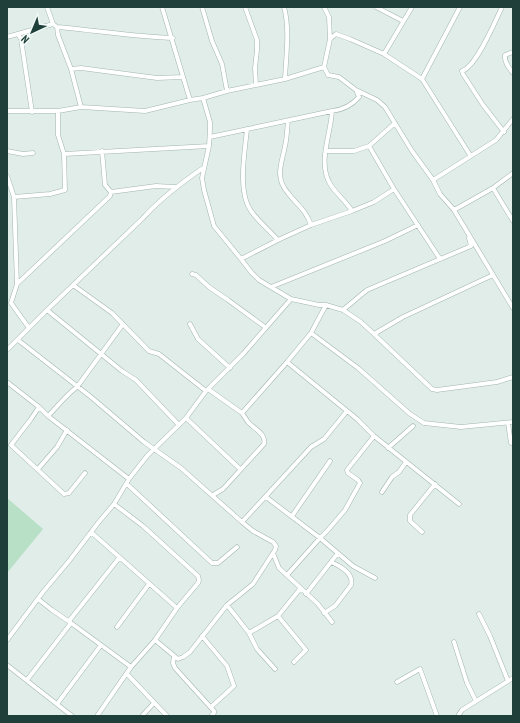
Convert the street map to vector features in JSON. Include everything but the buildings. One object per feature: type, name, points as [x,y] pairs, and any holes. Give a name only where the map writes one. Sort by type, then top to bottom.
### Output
[{"type":"street","points":[[47,7],[71,69],[81,107]]},
{"type":"street","points":[[162,7],[173,38],[190,100]]},
{"type":"street","points":[[202,7],[212,41],[222,64],[227,91]]},
{"type":"street","points":[[245,7],[257,40],[255,68],[256,84]]},
{"type":"street","points":[[284,7],[287,28],[285,80]]},
{"type":"street","points":[[324,7],[329,17],[330,38],[324,67],[328,75],[339,77],[356,90],[369,95],[382,104],[412,151],[433,180],[440,194],[454,210],[513,308]]},
{"type":"street","points":[[376,7],[403,21]]},
{"type":"street","points":[[384,54],[412,7]]},
{"type":"street","points":[[422,79],[460,7]]},
{"type":"street","points":[[502,7],[475,60],[467,70],[462,71],[483,105],[504,132]]},
{"type":"street","points":[[7,37],[55,26],[147,38],[173,38]]},
{"type":"street","points":[[18,34],[21,39],[32,112]]},
{"type":"street","points":[[330,38],[336,34],[340,35],[384,54],[422,79],[470,156]]},
{"type":"street","points":[[513,52],[505,55],[504,57],[513,73]]},
{"type":"street","points":[[7,111],[58,111],[81,107],[145,111],[256,84],[285,80],[324,67]]},
{"type":"street","points":[[71,69],[81,68],[156,78],[183,77]]},
{"type":"street","points":[[210,137],[288,121],[352,105],[359,97],[356,90]]},
{"type":"street","points":[[203,98],[210,122],[210,137],[202,178],[214,226],[259,280],[291,299],[326,305],[343,310],[361,322],[432,389],[437,390],[497,382],[513,377]]},
{"type":"street","points":[[14,197],[50,194],[65,190],[64,154],[58,135],[58,111]]},
{"type":"street","points":[[332,111],[325,168],[328,181],[345,200],[352,211]]},
{"type":"street","points":[[433,180],[496,140],[513,119]]},
{"type":"street","points":[[288,121],[286,145],[280,164],[280,180],[287,192],[308,216],[311,225]]},
{"type":"street","points":[[326,151],[354,151],[369,146],[395,124]]},
{"type":"street","points":[[247,129],[242,177],[246,201],[250,210],[278,240]]},
{"type":"street","points":[[64,154],[209,146]]},
{"type":"street","points":[[369,146],[394,189],[440,259]]},
{"type":"street","points":[[7,151],[23,154],[33,153]]},
{"type":"street","points":[[102,151],[105,185],[111,192]]},
{"type":"street","points":[[7,350],[154,206],[175,187],[203,168]]},
{"type":"street","points":[[454,210],[493,188],[513,173]]},
{"type":"street","points":[[7,176],[14,197],[17,284],[11,303],[29,328]]},
{"type":"street","points":[[111,192],[156,186],[175,187]]},
{"type":"street","points":[[493,188],[513,221]]},
{"type":"street","points":[[240,259],[311,225],[374,202],[394,189]]},
{"type":"street","points":[[17,284],[92,214],[96,208],[110,196],[111,192]]},
{"type":"street","points":[[271,287],[385,241],[418,225]]},
{"type":"street","points":[[343,310],[367,290],[471,246],[469,237]]},
{"type":"street","points":[[192,274],[196,274],[209,287],[265,327]]},
{"type":"street","points":[[374,334],[403,317],[493,275]]},
{"type":"street","points":[[73,285],[112,313],[149,351],[159,354],[207,390],[242,413],[248,422],[263,436],[265,441],[260,450],[240,469],[223,489],[212,495]]},
{"type":"street","points":[[7,640],[114,504],[130,479],[153,449],[180,425],[207,390],[230,368],[291,299]]},
{"type":"street","points":[[242,413],[311,333],[326,305]]},
{"type":"street","points":[[47,310],[122,372],[136,380],[180,425]]},
{"type":"street","points":[[48,416],[70,392],[77,387],[123,324]]},
{"type":"street","points":[[190,324],[198,339],[230,368]]},
{"type":"street","points":[[311,333],[358,368],[410,414],[424,423],[461,427],[511,423],[511,443]]},
{"type":"street","points":[[18,340],[153,449],[160,452],[181,468],[253,531],[273,542],[276,546],[253,584],[227,605],[190,652],[178,659],[155,640]]},
{"type":"street","points":[[287,362],[347,411],[388,448],[459,504]]},
{"type":"street","points":[[7,389],[9,383],[48,416],[130,479]]},
{"type":"street","points":[[39,407],[11,445],[64,494],[69,493],[85,473]]},
{"type":"street","points":[[242,522],[311,448],[324,439],[347,411]]},
{"type":"street","points":[[186,418],[240,469]]},
{"type":"street","points":[[388,448],[413,426]]},
{"type":"street","points":[[38,469],[57,448],[67,430]]},
{"type":"street","points":[[287,576],[345,510],[360,483],[348,473],[347,470],[374,436]]},
{"type":"street","points":[[292,516],[330,461]]},
{"type":"street","points":[[382,492],[392,477],[399,472],[406,462]]},
{"type":"street","points":[[127,484],[212,563],[218,563],[237,547]]},
{"type":"street","points":[[422,532],[410,521],[410,515],[435,484]]},
{"type":"street","points":[[266,497],[320,538],[353,566],[375,578]]},
{"type":"street","points":[[97,716],[131,667],[155,640],[199,580],[198,576],[143,526],[114,504]]},
{"type":"street","points":[[91,532],[177,608]]},
{"type":"street","points":[[273,553],[279,568],[318,604],[332,622]]},
{"type":"street","points":[[306,594],[338,553]]},
{"type":"street","points":[[27,680],[119,558]]},
{"type":"street","points":[[324,613],[335,606],[351,585],[352,581],[346,570],[331,562]]},
{"type":"street","points":[[117,627],[149,584]]},
{"type":"street","points":[[249,633],[278,616],[300,589]]},
{"type":"street","points":[[38,599],[131,667]]},
{"type":"street","points":[[227,605],[249,633],[257,649],[275,669]]},
{"type":"street","points":[[479,614],[490,636],[508,681]]},
{"type":"street","points":[[278,616],[306,650],[294,662]]},
{"type":"street","points":[[202,636],[227,666],[234,686],[211,707]]},
{"type":"street","points":[[454,642],[467,683],[476,702]]},
{"type":"street","points":[[57,704],[101,645]]},
{"type":"street","points":[[174,656],[173,663],[175,668],[211,707],[214,711],[211,716]]},
{"type":"street","points":[[7,665],[72,716]]},
{"type":"street","points":[[397,682],[420,669],[437,716]]},
{"type":"street","points":[[127,674],[167,716]]},
{"type":"street","points":[[458,716],[462,710],[513,678]]},
{"type":"street","points":[[142,716],[154,702]]},
{"type":"green space","points":[[7,498],[43,529],[7,573]]}]
